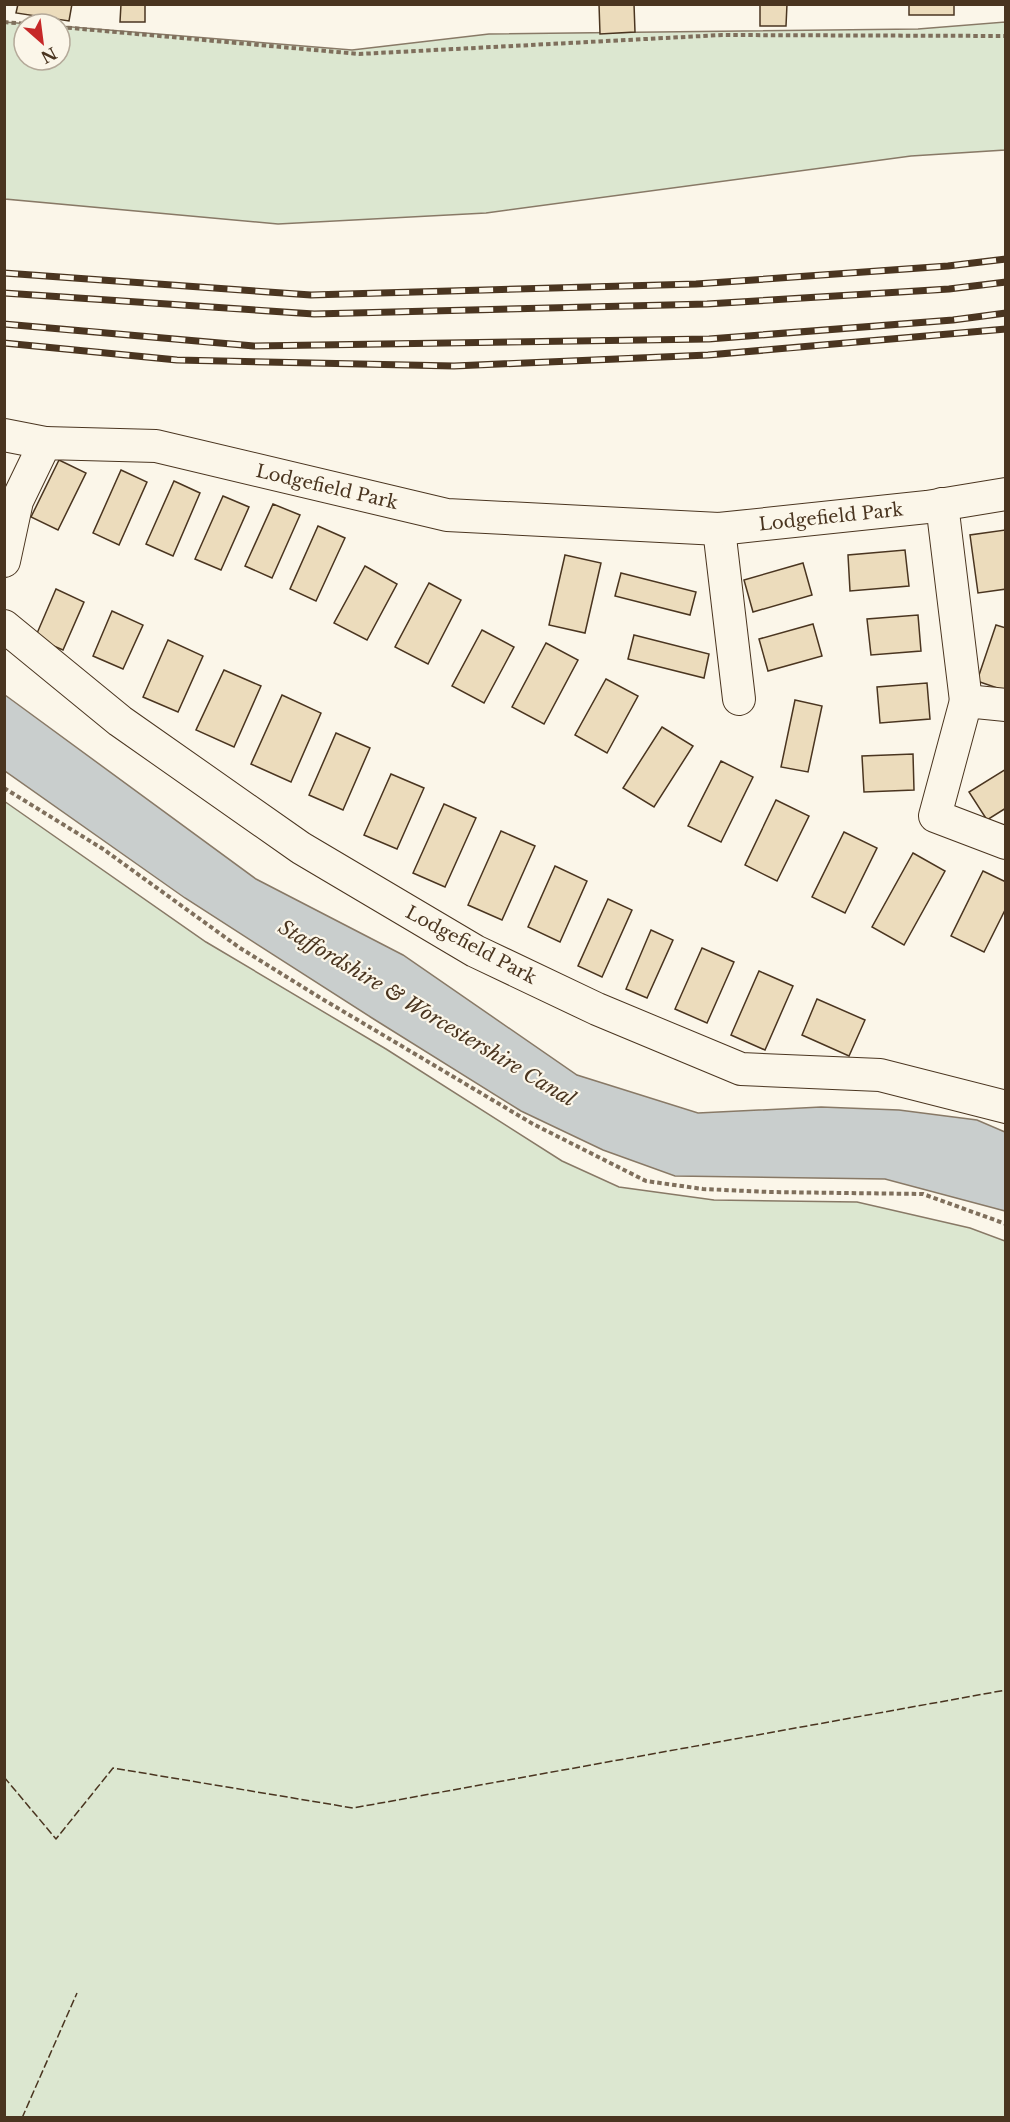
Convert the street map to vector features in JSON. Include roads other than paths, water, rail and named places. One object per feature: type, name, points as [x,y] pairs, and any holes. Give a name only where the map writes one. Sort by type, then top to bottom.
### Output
[{"type":"street","name":"Lodgefield Park","points":[[4,435],[45,443],[156,446],[447,515],[719,529],[942,504],[1005,494]]},
{"type":"street","points":[[4,561],[17,501],[45,443]]},
{"type":"street","points":[[942,504],[966,701],[935,816],[1005,843]]},
{"type":"street","points":[[719,529],[739,699]]},
{"type":"street","name":"Lodgefield Park","points":[[4,626],[120,721],[301,848],[485,956],[597,1010],[741,1069],[879,1076],[1005,1107]]},
{"type":"street","points":[[966,701],[1005,705]]},
{"type":"water","name":"Staffordshire & Worcestershire Canal","points":[[5,695],[256,879],[403,955],[577,1075],[698,1113],[821,1107],[899,1110],[977,1120],[1005,1132],[1005,1211],[885,1179],[675,1176],[603,1150],[521,1111],[185,898],[5,771]]},
{"type":"railway","points":[[4,273],[311,295],[696,284],[948,266],[1006,259]]},
{"type":"railway","points":[[4,293],[314,314],[707,304],[949,289],[1006,282]]},
{"type":"railway","points":[[4,324],[254,346],[709,339],[953,320],[1006,313]]},
{"type":"railway","points":[[4,343],[177,360],[454,366],[708,355],[1006,329]]}]
